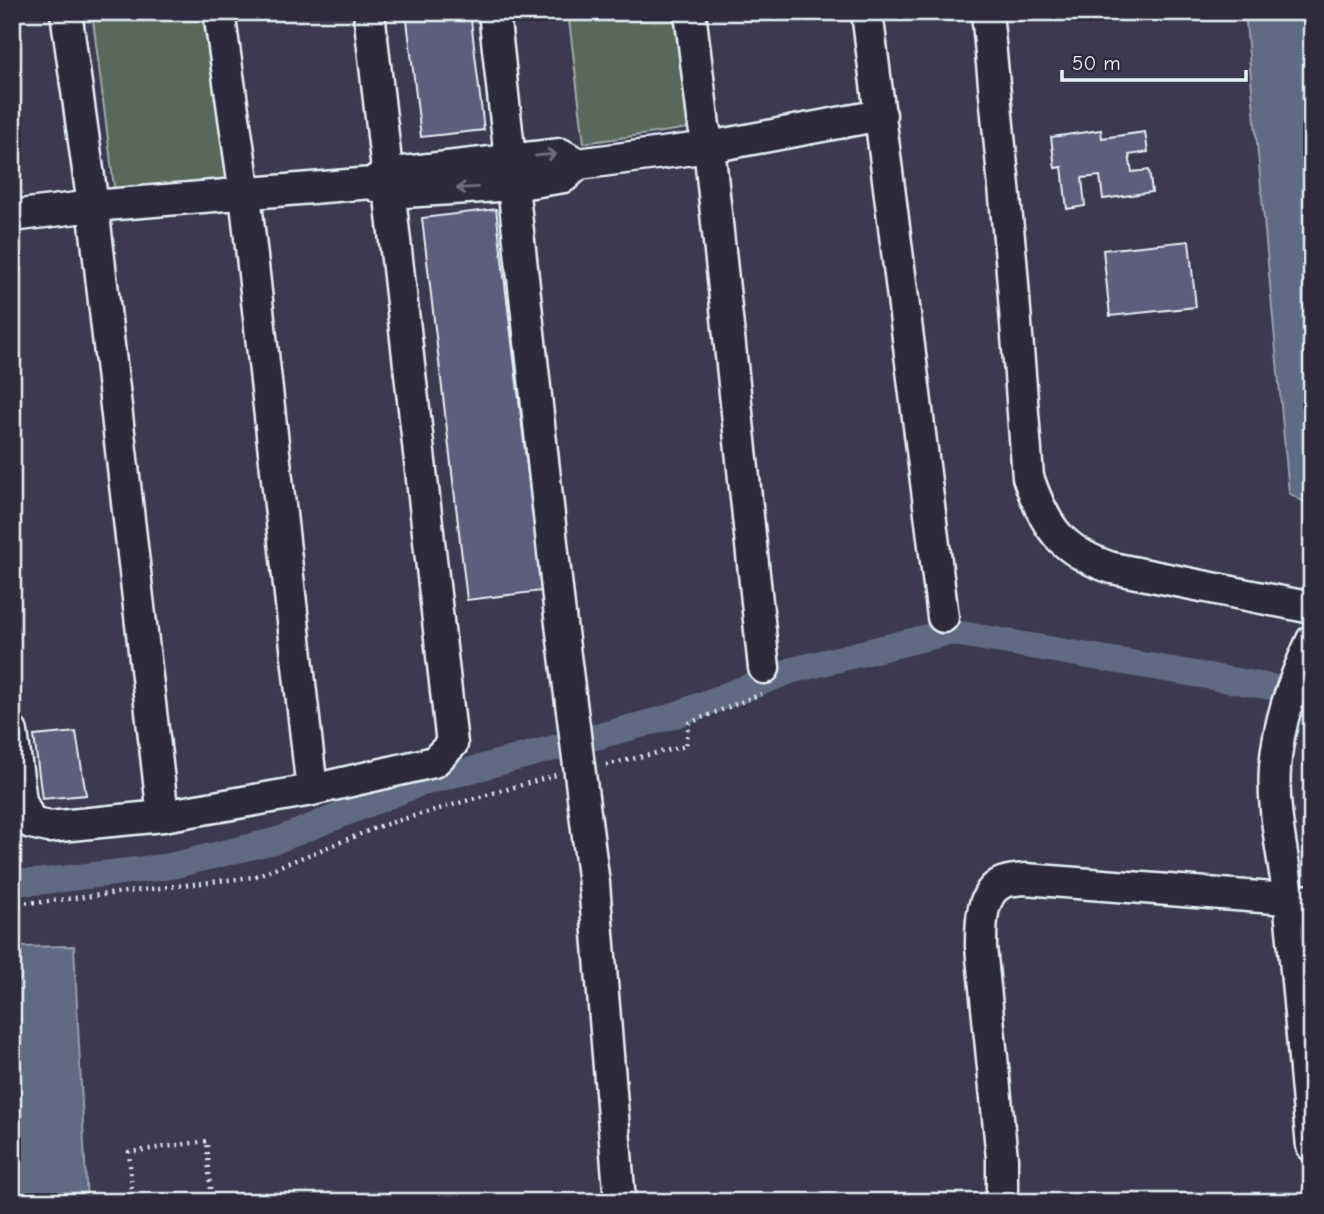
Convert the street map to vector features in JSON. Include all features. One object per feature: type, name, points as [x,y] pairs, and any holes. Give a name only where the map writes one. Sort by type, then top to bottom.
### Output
[{"type":"street","points":[[66,12],[93,206],[163,816]]},
{"type":"street","points":[[219,12],[245,194],[312,790]]},
{"type":"street","points":[[12,732],[21,801],[32,823],[49,827],[163,816],[312,790],[434,762],[452,744],[382,183],[369,12]]},
{"type":"street","points":[[494,12],[560,616],[594,884],[620,1202]]},
{"type":"street","points":[[690,12],[709,147],[763,681]]},
{"type":"street","points":[[867,12],[943,617]]},
{"type":"street","points":[[987,12],[1011,259],[1028,477],[1040,511],[1060,540],[1087,560],[1112,568],[1312,608]]},
{"type":"street","points":[[12,216],[93,206],[513,172],[564,177],[578,164],[709,147],[881,115]]},
{"type":"street","points":[[1312,640],[1293,682],[1281,723],[1275,769],[1276,802],[1300,900],[1312,1146]]},
{"type":"street","points":[[1002,1202],[1002,1158],[981,947],[981,924],[992,891],[1002,883],[1025,879],[1300,900]]},
{"type":"path","points":[[603,766],[686,746],[689,723],[763,681]]},
{"type":"path","points":[[12,903],[41,902],[253,877],[383,825],[538,778],[564,773]]},
{"type":"path","points":[[133,1202],[129,1152],[207,1141],[211,1202]]},
{"type":"green space","points":[[92,12],[208,12],[229,181],[115,195]]},
{"type":"green space","points":[[568,12],[690,12],[704,126],[584,143]]},
{"type":"water","points":[[1245,12],[1312,12],[1312,507],[1289,493]]},
{"type":"water","points":[[74,946],[87,1202],[12,1202],[12,947]]},
{"type":"building","points":[[406,12],[470,12],[484,130],[421,137]]},
{"type":"building","points":[[1101,130],[1102,138],[1145,132],[1148,152],[1129,155],[1132,172],[1149,170],[1152,192],[1103,199],[1100,176],[1082,178],[1085,206],[1067,209],[1062,167],[1055,168],[1051,137]]},
{"type":"building","points":[[496,209],[542,591],[467,600],[422,218]]},
{"type":"building","points":[[1189,241],[1196,307],[1110,316],[1103,250]]},
{"type":"building","points":[[76,732],[86,795],[42,799],[34,736]]},
{"type":"waterway","points":[[12,882],[36,882],[171,866],[278,840],[419,784],[670,717],[793,670],[949,632],[1312,694]]}]
